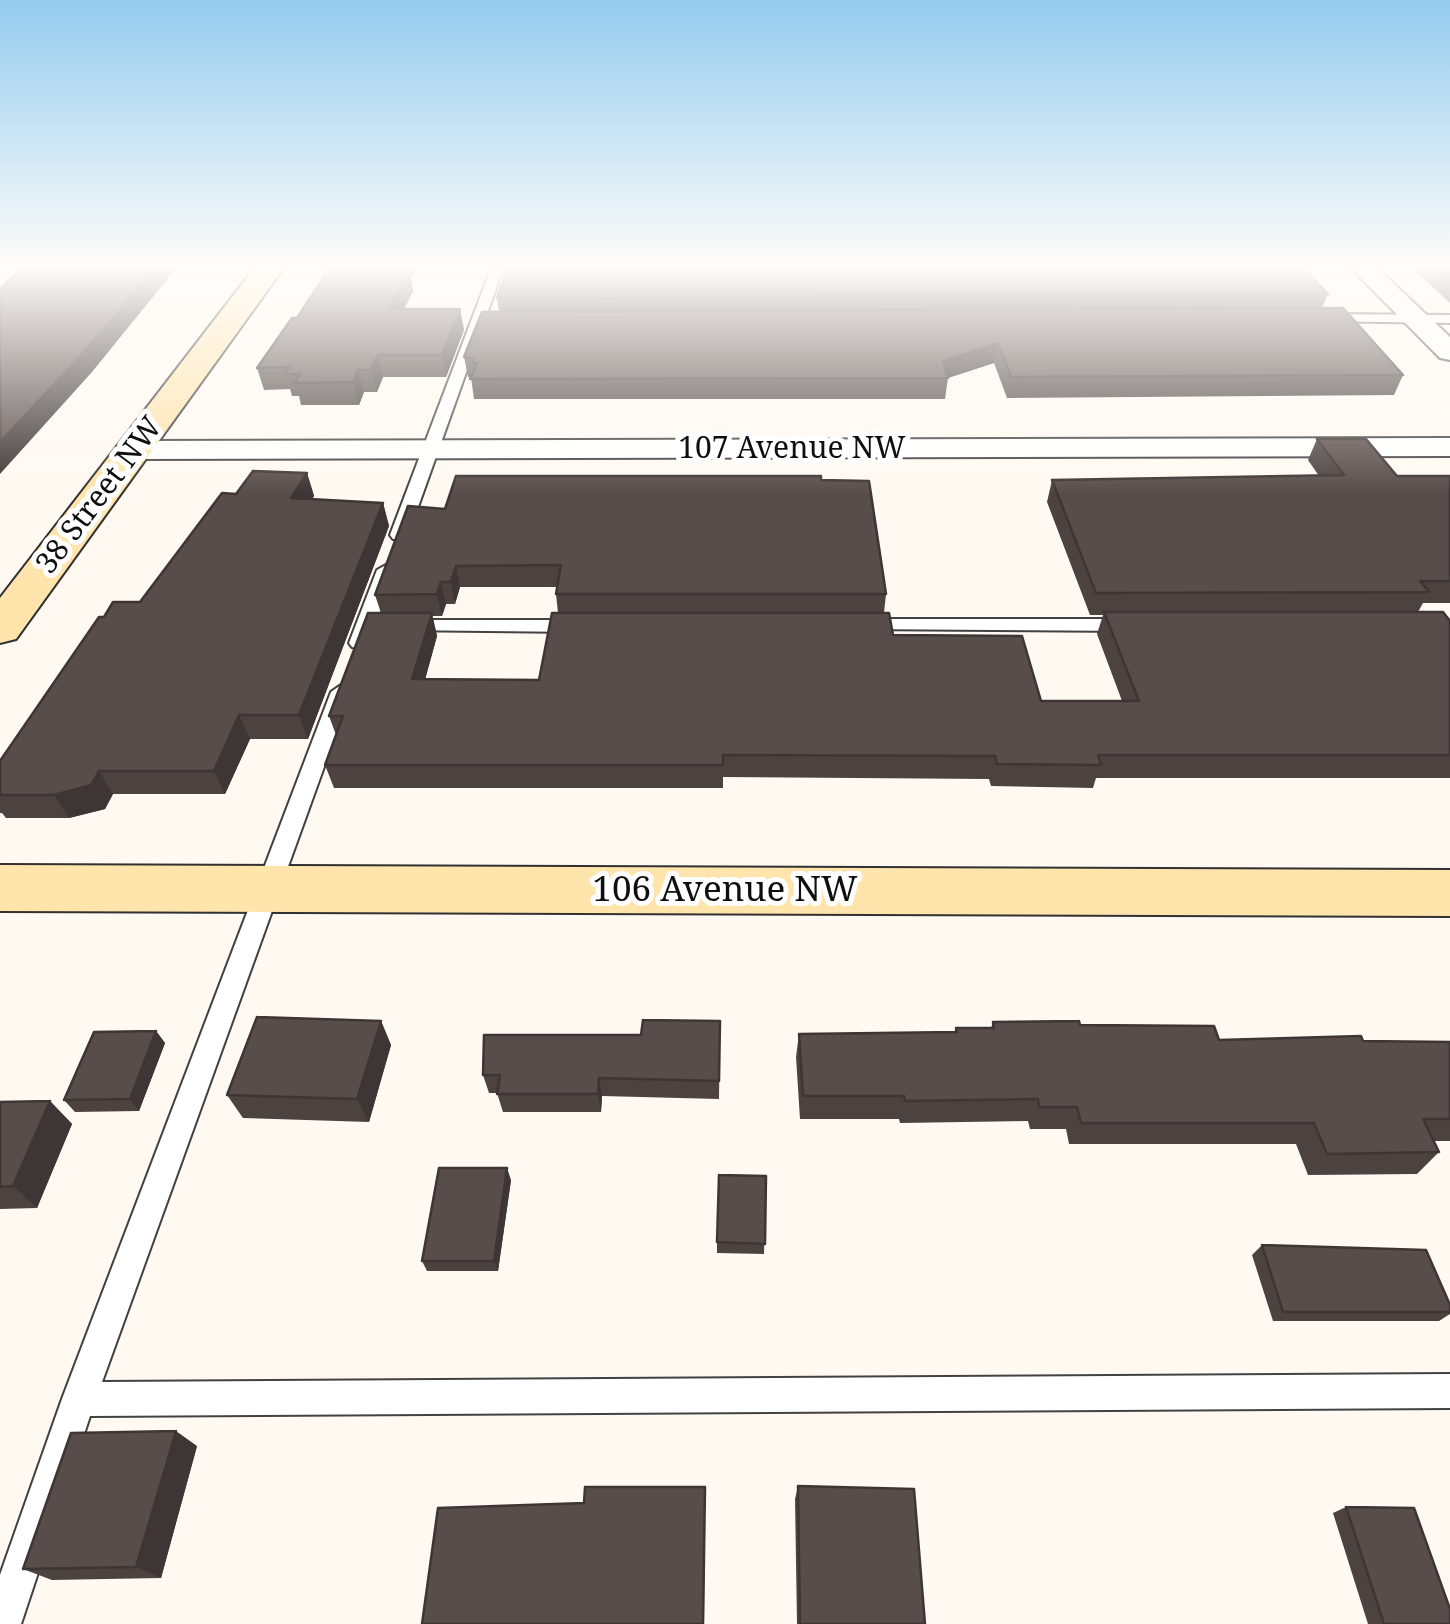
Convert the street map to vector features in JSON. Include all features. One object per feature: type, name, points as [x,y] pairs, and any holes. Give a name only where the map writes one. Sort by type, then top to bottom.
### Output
[{"type":"street","name":"38 Street NW","points":[[0,630],[215,342]]},
{"type":"street","name":"107 Avenue NW","points":[[134,450],[1450,447]]},
{"type":"street","name":"106 Avenue NW","points":[[0,888],[1450,893]]},
{"type":"lane","points":[[2,1624],[79,1400],[430,450],[479,342]]},
{"type":"lane","points":[[838,625],[1154,624]]},
{"type":"lane","points":[[365,626],[602,626]]},
{"type":"lane","points":[[79,1400],[1450,1391]]},
{"type":"building","points":[[0,342],[93,342],[83,353],[0,442]]},
{"type":"building","points":[[275,342],[447,342],[442,355],[378,355],[371,370],[358,370],[353,382],[295,383],[300,374],[285,374],[289,367],[257,368]]},
{"type":"building","points":[[470,342],[1373,342],[1403,375],[1011,377],[998,343],[943,361],[948,378],[470,379],[477,363],[472,363],[474,358],[464,357]]},
{"type":"building","points":[[1317,439],[1366,439],[1397,476],[1450,476],[1450,581],[1420,581],[1429,592],[1096,593],[1052,480],[1344,475]]},
{"type":"building","points":[[253,471],[307,473],[291,498],[383,503],[299,715],[239,715],[214,771],[99,771],[91,785],[54,795],[0,795],[0,761],[99,617],[104,617],[113,602],[140,602],[222,493],[236,494]]},
{"type":"building","points":[[456,476],[821,476],[821,480],[869,481],[886,594],[556,594],[561,565],[456,566],[451,582],[441,582],[437,594],[375,595],[408,506],[445,509]]},
{"type":"building","points":[[1104,612],[1443,612],[1450,621],[1450,755],[1098,755],[1101,765],[997,764],[995,756],[723,755],[723,765],[325,765],[343,716],[329,716],[368,613],[432,613],[412,679],[539,680],[552,613],[889,613],[893,635],[1022,636],[1041,701],[1139,701]]},
{"type":"building","points":[[257,1017],[381,1021],[357,1099],[227,1095]]},
{"type":"building","points":[[643,1020],[720,1021],[719,1081],[599,1078],[598,1094],[497,1094],[500,1075],[483,1075],[484,1035],[641,1035]]},
{"type":"building","points":[[1079,1021],[1080,1025],[1214,1026],[1219,1040],[1361,1036],[1363,1041],[1450,1042],[1450,1119],[1423,1119],[1439,1152],[1327,1154],[1314,1123],[1081,1123],[1077,1107],[1039,1107],[1038,1099],[905,1101],[904,1096],[803,1096],[799,1034],[957,1032],[956,1028],[994,1028],[993,1022]]},
{"type":"building","points":[[156,1031],[130,1099],[64,1100],[94,1032]]},
{"type":"building","points":[[50,1101],[13,1186],[0,1187],[0,1102]]},
{"type":"building","points":[[439,1168],[507,1168],[494,1261],[422,1261]]},
{"type":"building","points":[[719,1175],[766,1176],[765,1244],[717,1242]]},
{"type":"building","points":[[1262,1245],[1426,1250],[1450,1312],[1283,1312]]},
{"type":"building","points":[[176,1431],[136,1567],[23,1569],[71,1433]]},
{"type":"building","points":[[798,1486],[914,1489],[925,1624],[800,1624]]},
{"type":"building","points":[[585,1487],[705,1487],[703,1624],[422,1624],[438,1508],[584,1503]]},
{"type":"building","points":[[1346,1507],[1414,1508],[1450,1609],[1450,1624],[1384,1624]]}]
